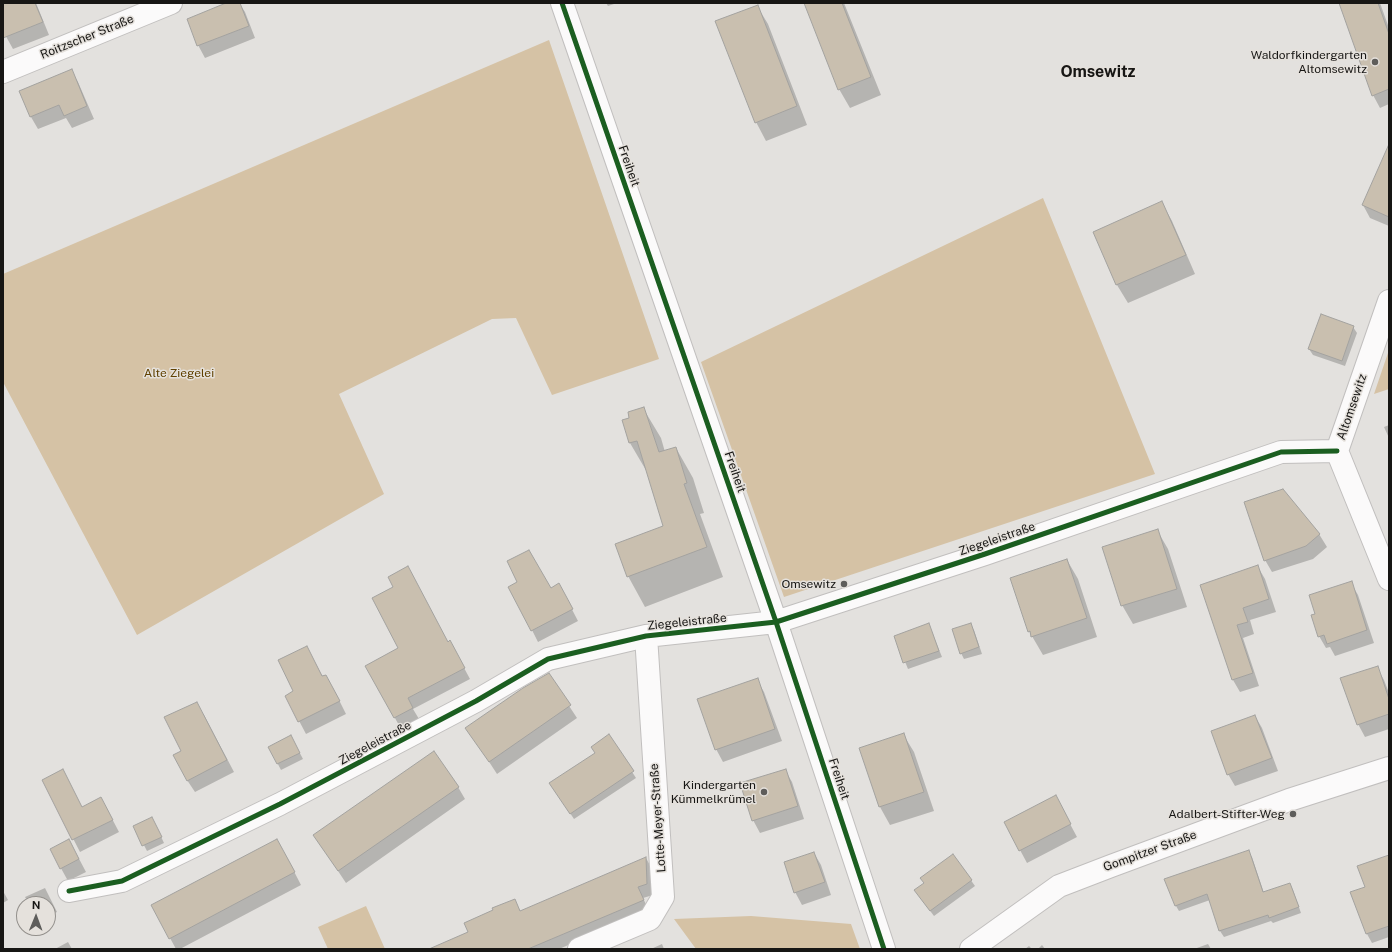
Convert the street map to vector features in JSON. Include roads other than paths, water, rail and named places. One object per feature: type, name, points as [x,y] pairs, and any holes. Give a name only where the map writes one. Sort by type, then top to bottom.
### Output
[{"type":"street","name":"Roitzscher Straße","points":[[3,72],[171,3]]},
{"type":"street","name":"Freiheit","points":[[562,3],[776,622],[884,949]]},
{"type":"street","name":"Altomsewitz","points":[[1389,301],[1337,451],[1389,579]]},
{"type":"street","name":"Ziegeleistraße","points":[[69,891],[122,881],[280,804],[476,701],[548,659],[646,636],[776,622],[985,554],[1281,452],[1337,451]]},
{"type":"street","name":"Lotte-Meyer-Straße","points":[[579,949],[650,919],[663,898],[646,636]]},
{"type":"street","name":"Gompitzer Straße","points":[[971,949],[1059,886],[1289,800],[1389,768]]},
{"type":"place","name":"Waldorfkindergarten Altomsewitz","points":[[1375,62]]},
{"type":"place","name":"Omsewitz","points":[[844,584]]},
{"type":"place","name":"Kindergarten Kümmelkrümel","points":[[764,792]]},
{"type":"place","name":"Adalbert-Stifter-Weg","points":[[1293,814]]},
{"type":"district","name":"Omsewitz","points":[[1098,72]]},
{"type":"park label","name":"Alte Ziegelei","points":[[179,373]]}]
